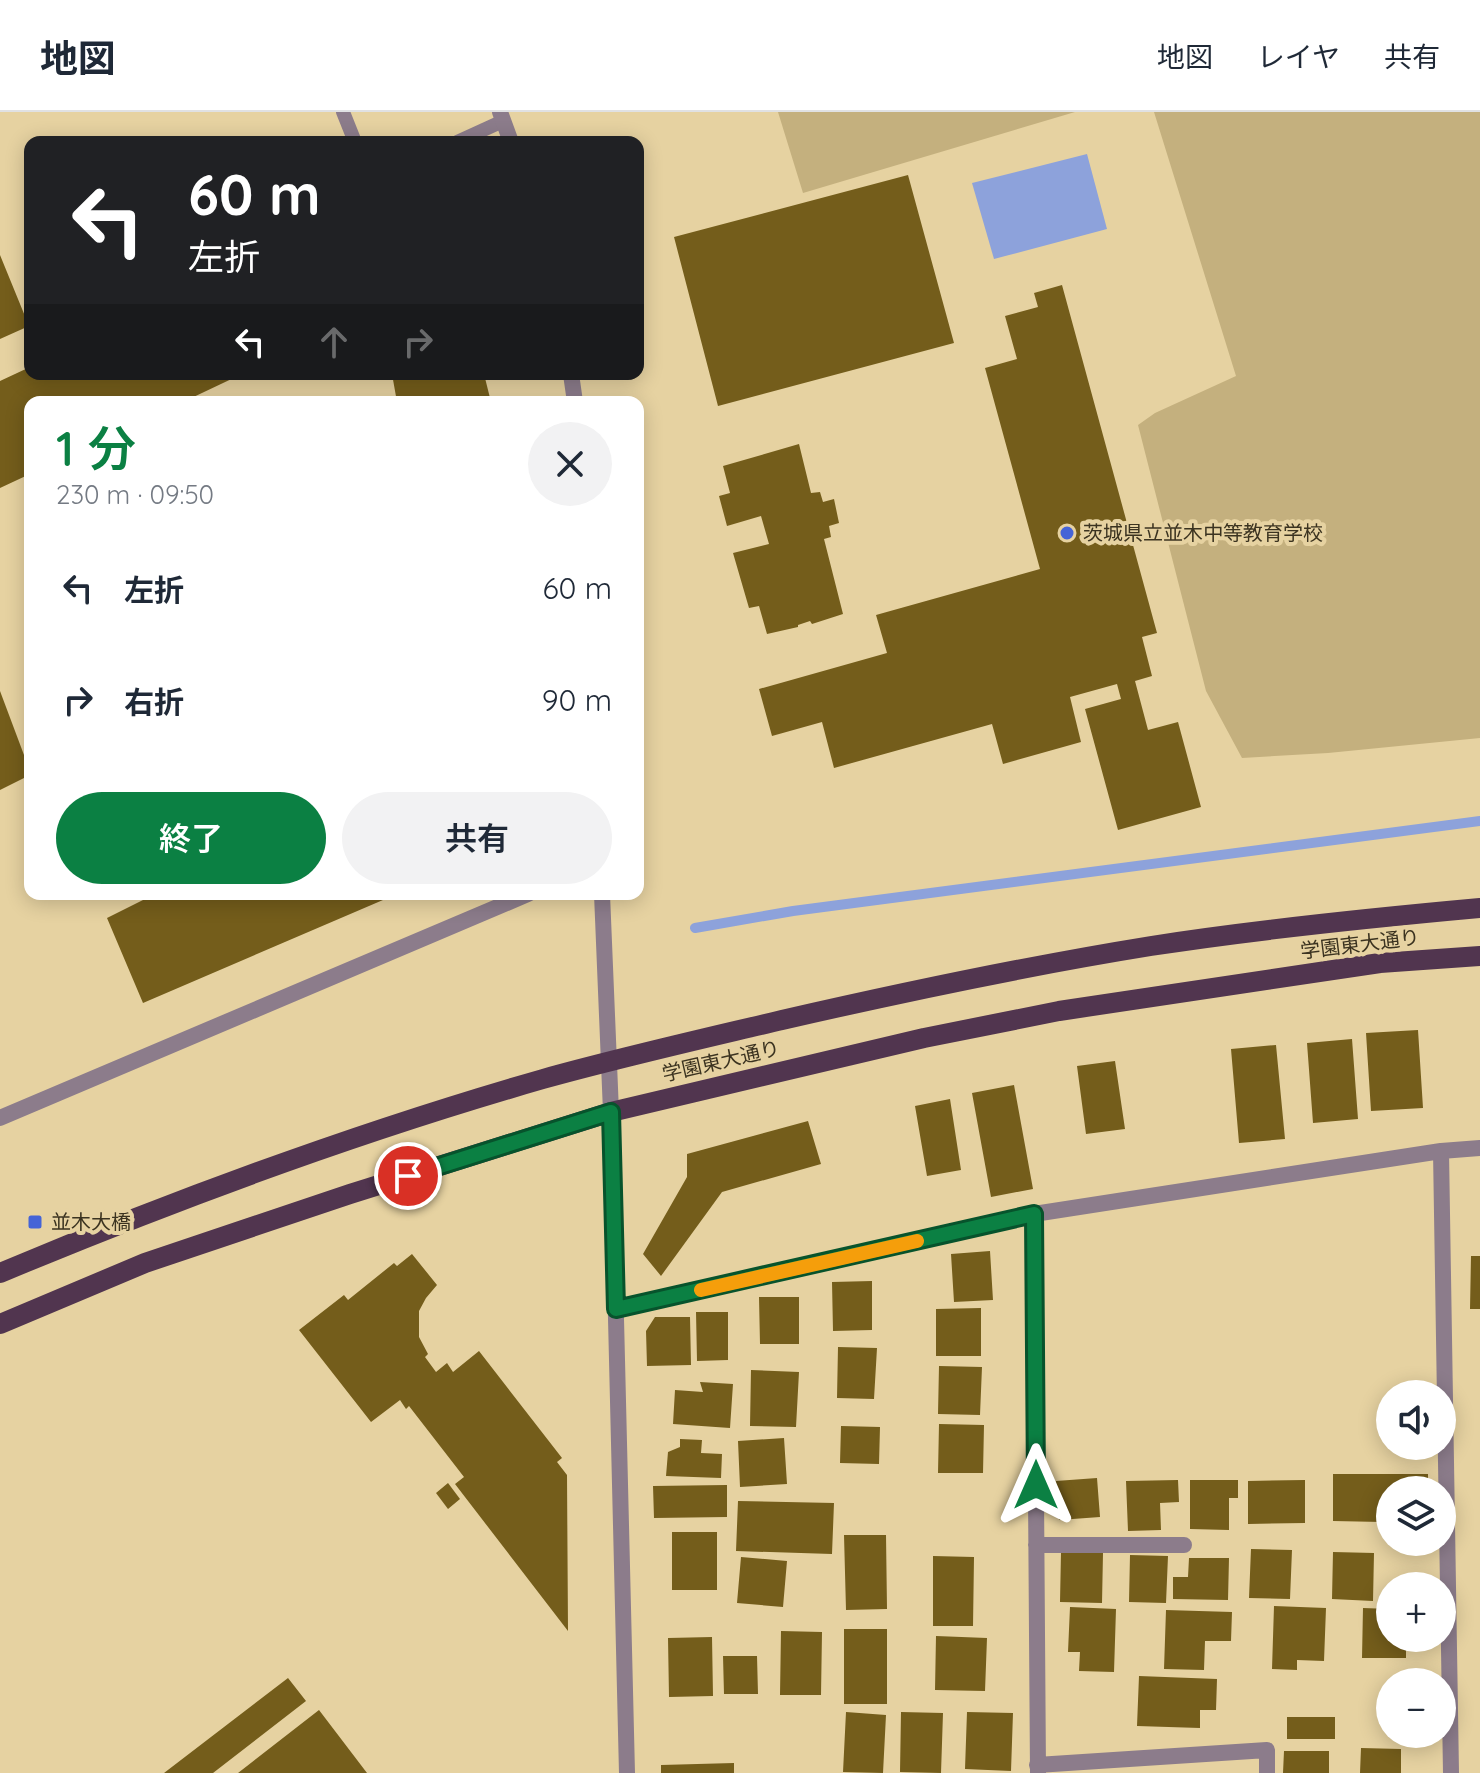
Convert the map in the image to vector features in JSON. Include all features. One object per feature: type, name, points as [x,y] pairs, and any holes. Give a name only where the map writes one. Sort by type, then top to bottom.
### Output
[{"type":"main road","name":"学園東大通り","points":[[0,1273],[117,1224],[310,1154],[608,1061],[924,988],[1151,946],[1480,908]]},
{"type":"main road","name":"学園東大通り","points":[[0,1324],[145,1263],[350,1194],[611,1112],[924,1038],[1059,1011],[1380,963],[1480,956]]},
{"type":"street","points":[[501,116],[509,136]]},
{"type":"street","points":[[0,1118],[514,900]]},
{"type":"street","points":[[602,900],[611,1112],[627,1773]]},
{"type":"street","points":[[616,1309],[1034,1214],[1441,1151],[1480,1148]]},
{"type":"street","points":[[1441,1151],[1451,1773]]},
{"type":"street","points":[[1034,1214],[1037,1769],[1267,1750],[1267,1773]]},
{"type":"street","points":[[1036,1545],[1184,1545]]},
{"type":"lane","points":[[343,112],[353,136]]},
{"type":"lane","points":[[467,136],[501,116]]},
{"type":"shaded area","points":[[778,112],[1075,112],[803,193]]},
{"type":"shaded area","points":[[1154,112],[1480,112],[1480,738],[1242,758],[1206,691],[1138,425],[1155,413],[1236,376]]},
{"type":"water","points":[[1087,154],[1107,229],[994,259],[972,183]]},
{"type":"building","points":[[908,175],[954,343],[718,406],[674,237]]},
{"type":"building","points":[[0,255],[24,314],[24,328],[0,339]]},
{"type":"building","points":[[1062,285],[1157,633],[1142,637],[1152,676],[1135,681],[1148,730],[1178,722],[1201,807],[1118,830],[1085,709],[1121,699],[1117,684],[1070,697],[1081,742],[1003,764],[992,724],[834,768],[822,722],[772,736],[759,689],[887,653],[876,615],[1040,569],[985,368],[1017,359],[1005,316],[1038,307],[1034,293]]},
{"type":"building","points":[[24,370],[24,380],[229,380],[196,396],[24,396],[24,477],[0,488],[0,381]]},
{"type":"building","points":[[393,380],[486,380],[490,396],[396,396]]},
{"type":"building","points":[[799,444],[811,493],[820,492],[823,502],[834,499],[839,523],[829,526],[831,537],[824,539],[843,614],[767,634],[759,606],[749,608],[733,553],[769,544],[761,516],[727,526],[719,496],[730,493],[723,466]]},
{"type":"building","points":[[0,691],[24,755],[24,778],[0,790]]},
{"type":"building","points":[[143,900],[383,900],[143,1003],[107,918]]},
{"type":"building","points":[[1418,1030],[1423,1108],[1371,1111],[1366,1033]]},
{"type":"building","points":[[1352,1039],[1358,1119],[1313,1123],[1307,1043]]},
{"type":"building","points":[[1276,1045],[1285,1139],[1239,1143],[1231,1049]]},
{"type":"building","points":[[1115,1061],[1125,1129],[1086,1134],[1077,1066]]},
{"type":"building","points":[[1014,1085],[1033,1189],[991,1197],[972,1093]]},
{"type":"building","points":[[950,1099],[961,1170],[927,1176],[915,1106]]},
{"type":"building","points":[[808,1121],[821,1164],[722,1192],[661,1276],[643,1254],[687,1177],[687,1154]]},
{"type":"building","points":[[990,1251],[993,1300],[954,1302],[951,1254]]},
{"type":"building","points":[[412,1254],[437,1285],[419,1311],[419,1337],[428,1354],[425,1357],[436,1372],[447,1363],[453,1372],[479,1351],[562,1458],[557,1462],[567,1475],[568,1631],[455,1484],[464,1477],[409,1406],[406,1409],[400,1400],[371,1422],[299,1330],[344,1295],[348,1300],[394,1263],[397,1266]]},
{"type":"building","points":[[1471,1256],[1480,1256],[1480,1309],[1470,1309]]},
{"type":"building","points":[[872,1281],[872,1330],[833,1331],[832,1282]]},
{"type":"building","points":[[759,1297],[799,1297],[799,1344],[760,1344]]},
{"type":"building","points":[[981,1308],[981,1356],[936,1356],[936,1309]]},
{"type":"building","points":[[696,1312],[728,1312],[728,1360],[697,1361]]},
{"type":"building","points":[[655,1317],[690,1317],[691,1365],[647,1366],[646,1331]]},
{"type":"building","points":[[838,1347],[877,1348],[874,1399],[837,1398]]},
{"type":"building","points":[[939,1366],[982,1367],[980,1415],[938,1414]]},
{"type":"building","points":[[751,1370],[799,1372],[796,1427],[750,1426]]},
{"type":"building","points":[[700,1382],[733,1384],[730,1428],[673,1424],[675,1390],[703,1392]]},
{"type":"building","points":[[939,1424],[984,1425],[983,1473],[938,1473]]},
{"type":"building","points":[[841,1426],[880,1427],[879,1464],[840,1463]]},
{"type":"building","points":[[784,1438],[787,1484],[740,1487],[738,1441]]},
{"type":"building","points":[[680,1439],[702,1440],[701,1453],[722,1454],[721,1478],[666,1476],[668,1452],[680,1447]]},
{"type":"building","points":[[1333,1474],[1428,1474],[1376,1476],[1376,1522],[1333,1521]]},
{"type":"building","points":[[1097,1478],[1100,1517],[1059,1520],[1056,1481]]},
{"type":"building","points":[[1178,1480],[1179,1502],[1160,1503],[1161,1530],[1128,1531],[1126,1481]]},
{"type":"building","points":[[1190,1480],[1238,1480],[1238,1498],[1229,1498],[1229,1530],[1190,1529]]},
{"type":"building","points":[[1305,1480],[1305,1523],[1248,1524],[1248,1481]]},
{"type":"building","points":[[448,1483],[460,1499],[448,1509],[436,1493]]},
{"type":"building","points":[[727,1485],[727,1517],[654,1518],[653,1486]]},
{"type":"building","points":[[738,1501],[834,1503],[832,1554],[736,1551]]},
{"type":"building","points":[[672,1532],[717,1532],[717,1590],[672,1590]]},
{"type":"building","points":[[844,1535],[886,1535],[887,1609],[846,1610]]},
{"type":"building","points":[[1251,1549],[1292,1550],[1290,1599],[1249,1598]]},
{"type":"building","points":[[1061,1552],[1103,1553],[1102,1603],[1060,1602]]},
{"type":"building","points":[[1333,1552],[1374,1553],[1373,1601],[1332,1599]]},
{"type":"building","points":[[1130,1555],[1168,1556],[1166,1603],[1129,1602]]},
{"type":"building","points":[[933,1556],[974,1557],[973,1626],[933,1626]]},
{"type":"building","points":[[741,1557],[787,1561],[783,1607],[737,1603]]},
{"type":"building","points":[[1189,1558],[1229,1558],[1228,1600],[1173,1599],[1173,1577],[1188,1577]]},
{"type":"building","points":[[1274,1606],[1326,1608],[1324,1661],[1297,1660],[1297,1670],[1272,1669]]},
{"type":"building","points":[[1070,1607],[1116,1609],[1114,1672],[1079,1671],[1080,1652],[1068,1652]]},
{"type":"building","points":[[1363,1608],[1376,1608],[1376,1652],[1406,1652],[1406,1658],[1362,1658]]},
{"type":"building","points":[[1166,1610],[1232,1612],[1231,1641],[1205,1641],[1204,1670],[1164,1669]]},
{"type":"building","points":[[844,1629],[887,1629],[887,1704],[844,1704]]},
{"type":"building","points":[[781,1631],[822,1632],[821,1695],[780,1695]]},
{"type":"building","points":[[936,1636],[987,1638],[985,1691],[935,1690]]},
{"type":"building","points":[[712,1637],[713,1696],[669,1697],[668,1638]]},
{"type":"building","points":[[723,1656],[757,1656],[758,1694],[724,1694]]},
{"type":"building","points":[[1139,1676],[1217,1679],[1216,1710],[1200,1710],[1200,1728],[1137,1726]]},
{"type":"building","points":[[288,1678],[306,1701],[213,1773],[164,1773]]},
{"type":"building","points":[[319,1710],[367,1773],[238,1773]]},
{"type":"building","points":[[846,1712],[886,1715],[883,1773],[843,1772]]},
{"type":"building","points":[[901,1712],[943,1713],[941,1773],[900,1772]]},
{"type":"building","points":[[967,1712],[1013,1713],[1011,1771],[965,1769]]},
{"type":"building","points":[[1287,1717],[1335,1717],[1335,1739],[1287,1739]]},
{"type":"building","points":[[1361,1748],[1401,1749],[1401,1773],[1360,1773]]},
{"type":"building","points":[[1284,1751],[1329,1751],[1329,1773],[1283,1773]]},
{"type":"building","points":[[734,1763],[734,1773],[661,1773],[661,1765]]},
{"type":"waterway","points":[[695,928],[793,911],[1480,821]]},
{"type":"slow traffic","points":[[701,1290],[917,1241]]},
{"type":"place","name":"茨城県立並木中等教育学校","points":[[1067,533]]},
{"type":"place","name":"並木大橋","points":[[35,1222]]},
{"type":"route","points":[[408,1176],[611,1112],[616,1309],[1034,1214],[1036,1485]]}]
